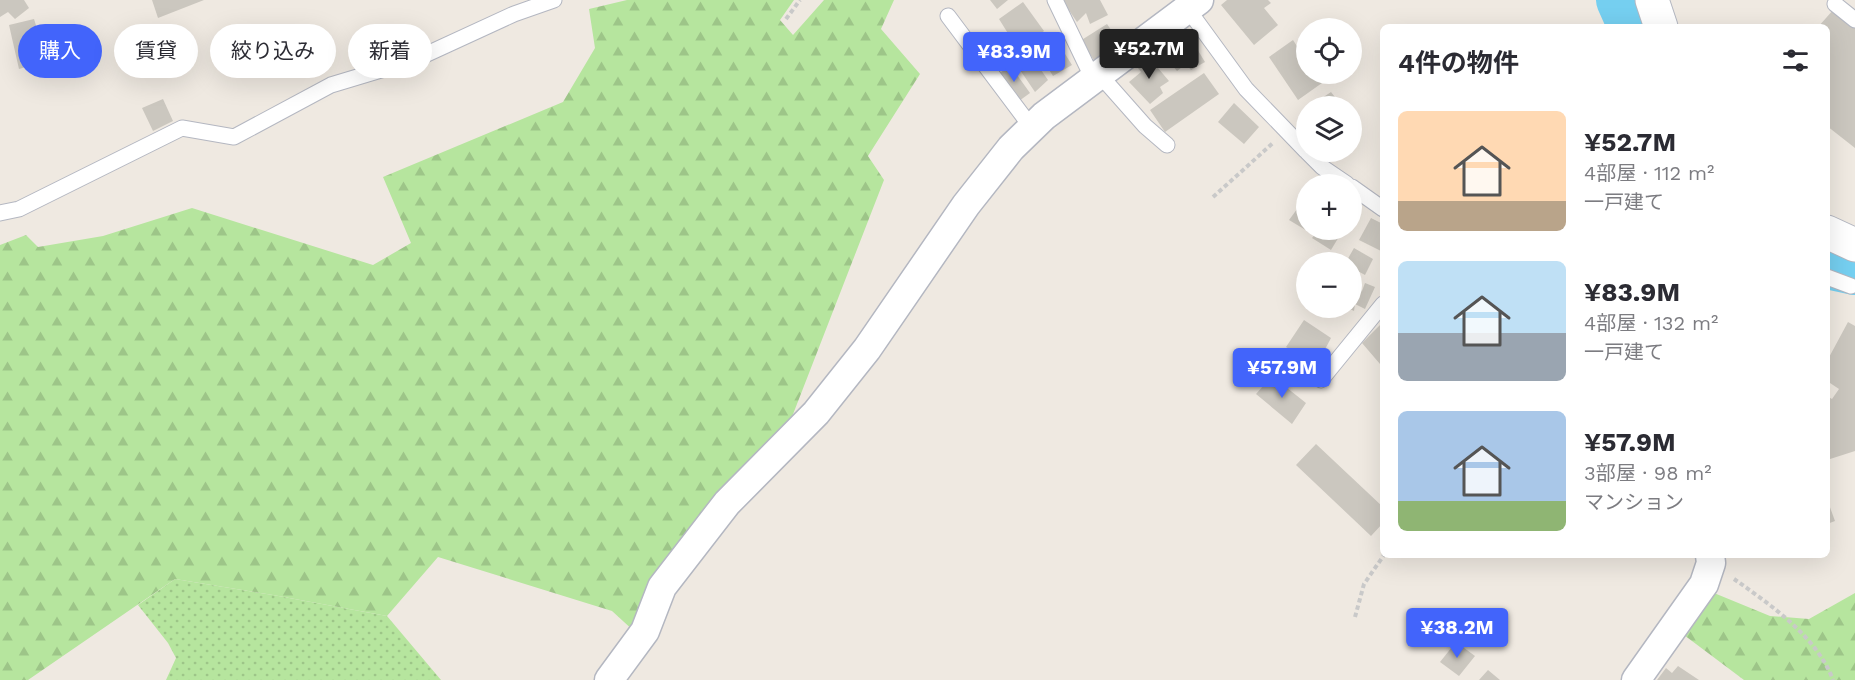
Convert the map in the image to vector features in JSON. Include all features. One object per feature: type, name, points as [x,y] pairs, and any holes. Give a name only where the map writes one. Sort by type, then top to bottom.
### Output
[{"type":"street","points":[[1652,0],[1660,24]]},
{"type":"street","points":[[609,680],[645,631],[662,587],[727,503],[816,413],[867,350],[966,206],[1011,148],[1044,116],[1193,4]]},
{"type":"street","points":[[1830,233],[1855,244]]},
{"type":"street","points":[[1636,680],[1704,584],[1710,559]]},
{"type":"lane","points":[[0,213],[20,209],[182,129],[234,138],[331,85],[414,60],[514,14],[554,0]]},
{"type":"lane","points":[[1055,0],[1096,77],[1167,145]]},
{"type":"lane","points":[[1193,4],[1246,89],[1296,140]]},
{"type":"lane","points":[[1835,4],[1855,20]]},
{"type":"lane","points":[[948,16],[1032,128]]},
{"type":"lane","points":[[1317,162],[1332,174]]},
{"type":"lane","points":[[1362,194],[1380,207]]},
{"type":"lane","points":[[1830,278],[1851,286]]},
{"type":"lane","points":[[1321,380],[1380,308]]},
{"type":"path","points":[[786,19],[800,0]]},
{"type":"path","points":[[1213,197],[1287,131]]},
{"type":"path","points":[[1355,617],[1364,584],[1381,558]]},
{"type":"path","points":[[1710,559],[1798,630],[1827,664],[1833,680]]},
{"type":"green space","points":[[627,0],[794,0],[780,20],[793,35],[824,0],[894,0],[881,29],[920,74],[868,156],[884,180],[790,422],[635,632],[612,611],[438,557],[387,616],[175,579],[28,680],[0,680],[0,245],[26,235],[38,247],[103,236],[192,208],[373,265],[411,243],[383,177],[563,102],[595,48],[589,9]]},
{"type":"green space","points":[[1830,257],[1855,263],[1855,287],[1830,275]]},
{"type":"green space","points":[[175,579],[387,616],[441,680],[166,680],[176,658],[168,643],[138,605]]},
{"type":"green space","points":[[1714,593],[1770,616],[1809,619],[1855,593],[1855,680],[1744,680],[1684,635]]},
{"type":"building","points":[[0,0],[24,0],[29,8],[15,19],[8,12],[0,17]]},
{"type":"building","points":[[152,0],[204,0],[158,18]]},
{"type":"building","points":[[990,0],[1008,0],[997,9]]},
{"type":"building","points":[[1062,0],[1100,0],[1108,15],[1090,24],[1086,13],[1077,22]]},
{"type":"building","points":[[1227,0],[1268,0],[1271,3],[1264,8],[1278,25],[1254,45],[1221,5]]},
{"type":"building","points":[[1023,2],[1044,31],[1019,51],[999,19]]},
{"type":"building","points":[[1834,9],[1855,27],[1855,148],[1830,128],[1830,24],[1821,24]]},
{"type":"building","points":[[34,19],[36,24],[18,24],[18,65],[9,25]]},
{"type":"building","points":[[1107,24],[1120,43],[1094,60],[1080,41]]},
{"type":"building","points":[[1185,29],[1205,62],[1191,70],[1186,64],[1177,71],[1167,59],[1177,51],[1168,41]]},
{"type":"building","points":[[1055,38],[1072,65],[1053,76],[1038,52]]},
{"type":"building","points":[[1293,40],[1296,45],[1296,84],[1321,84],[1304,96],[1296,97],[1269,57]]},
{"type":"building","points":[[1030,54],[1048,80],[1035,92],[1016,64]]},
{"type":"building","points":[[1147,55],[1169,81],[1160,87],[1163,93],[1150,104],[1129,82],[1141,72],[1135,64]]},
{"type":"building","points":[[1010,65],[1030,93],[1019,101],[999,74]]},
{"type":"building","points":[[1204,73],[1219,94],[1165,132],[1150,110]]},
{"type":"building","points":[[163,99],[173,121],[153,131],[142,108]]},
{"type":"building","points":[[1234,103],[1259,127],[1244,144],[1218,122]]},
{"type":"building","points":[[1296,211],[1296,224],[1289,220]]},
{"type":"building","points":[[1371,218],[1380,222],[1380,250],[1359,240],[1362,240],[1362,234]]},
{"type":"building","points":[[1315,240],[1337,240],[1331,250]]},
{"type":"building","points":[[1362,253],[1373,259],[1365,275],[1362,273]]},
{"type":"building","points":[[1365,283],[1375,287],[1365,309],[1362,308],[1362,291]]},
{"type":"building","points":[[1304,320],[1331,338],[1322,355],[1314,350],[1309,361],[1286,347]]},
{"type":"building","points":[[1848,322],[1855,326],[1855,451],[1830,459],[1830,398],[1832,399],[1839,389],[1830,383],[1830,355]]},
{"type":"building","points":[[1380,325],[1380,364],[1362,343]]},
{"type":"building","points":[[1272,376],[1306,403],[1292,424],[1256,394]]},
{"type":"building","points":[[1316,444],[1380,504],[1380,526],[1371,536],[1296,465]]},
{"type":"building","points":[[1830,507],[1835,521],[1830,523]]},
{"type":"building","points":[[1456,642],[1475,656],[1459,676],[1440,662]]},
{"type":"building","points":[[1678,666],[1699,680],[1657,680],[1666,668],[1672,673]]},
{"type":"building","points":[[1488,670],[1500,680],[1479,680]]},
{"type":"waterway","points":[[1620,0],[1631,24]]},
{"type":"waterway","points":[[1830,266],[1855,271]]}]
